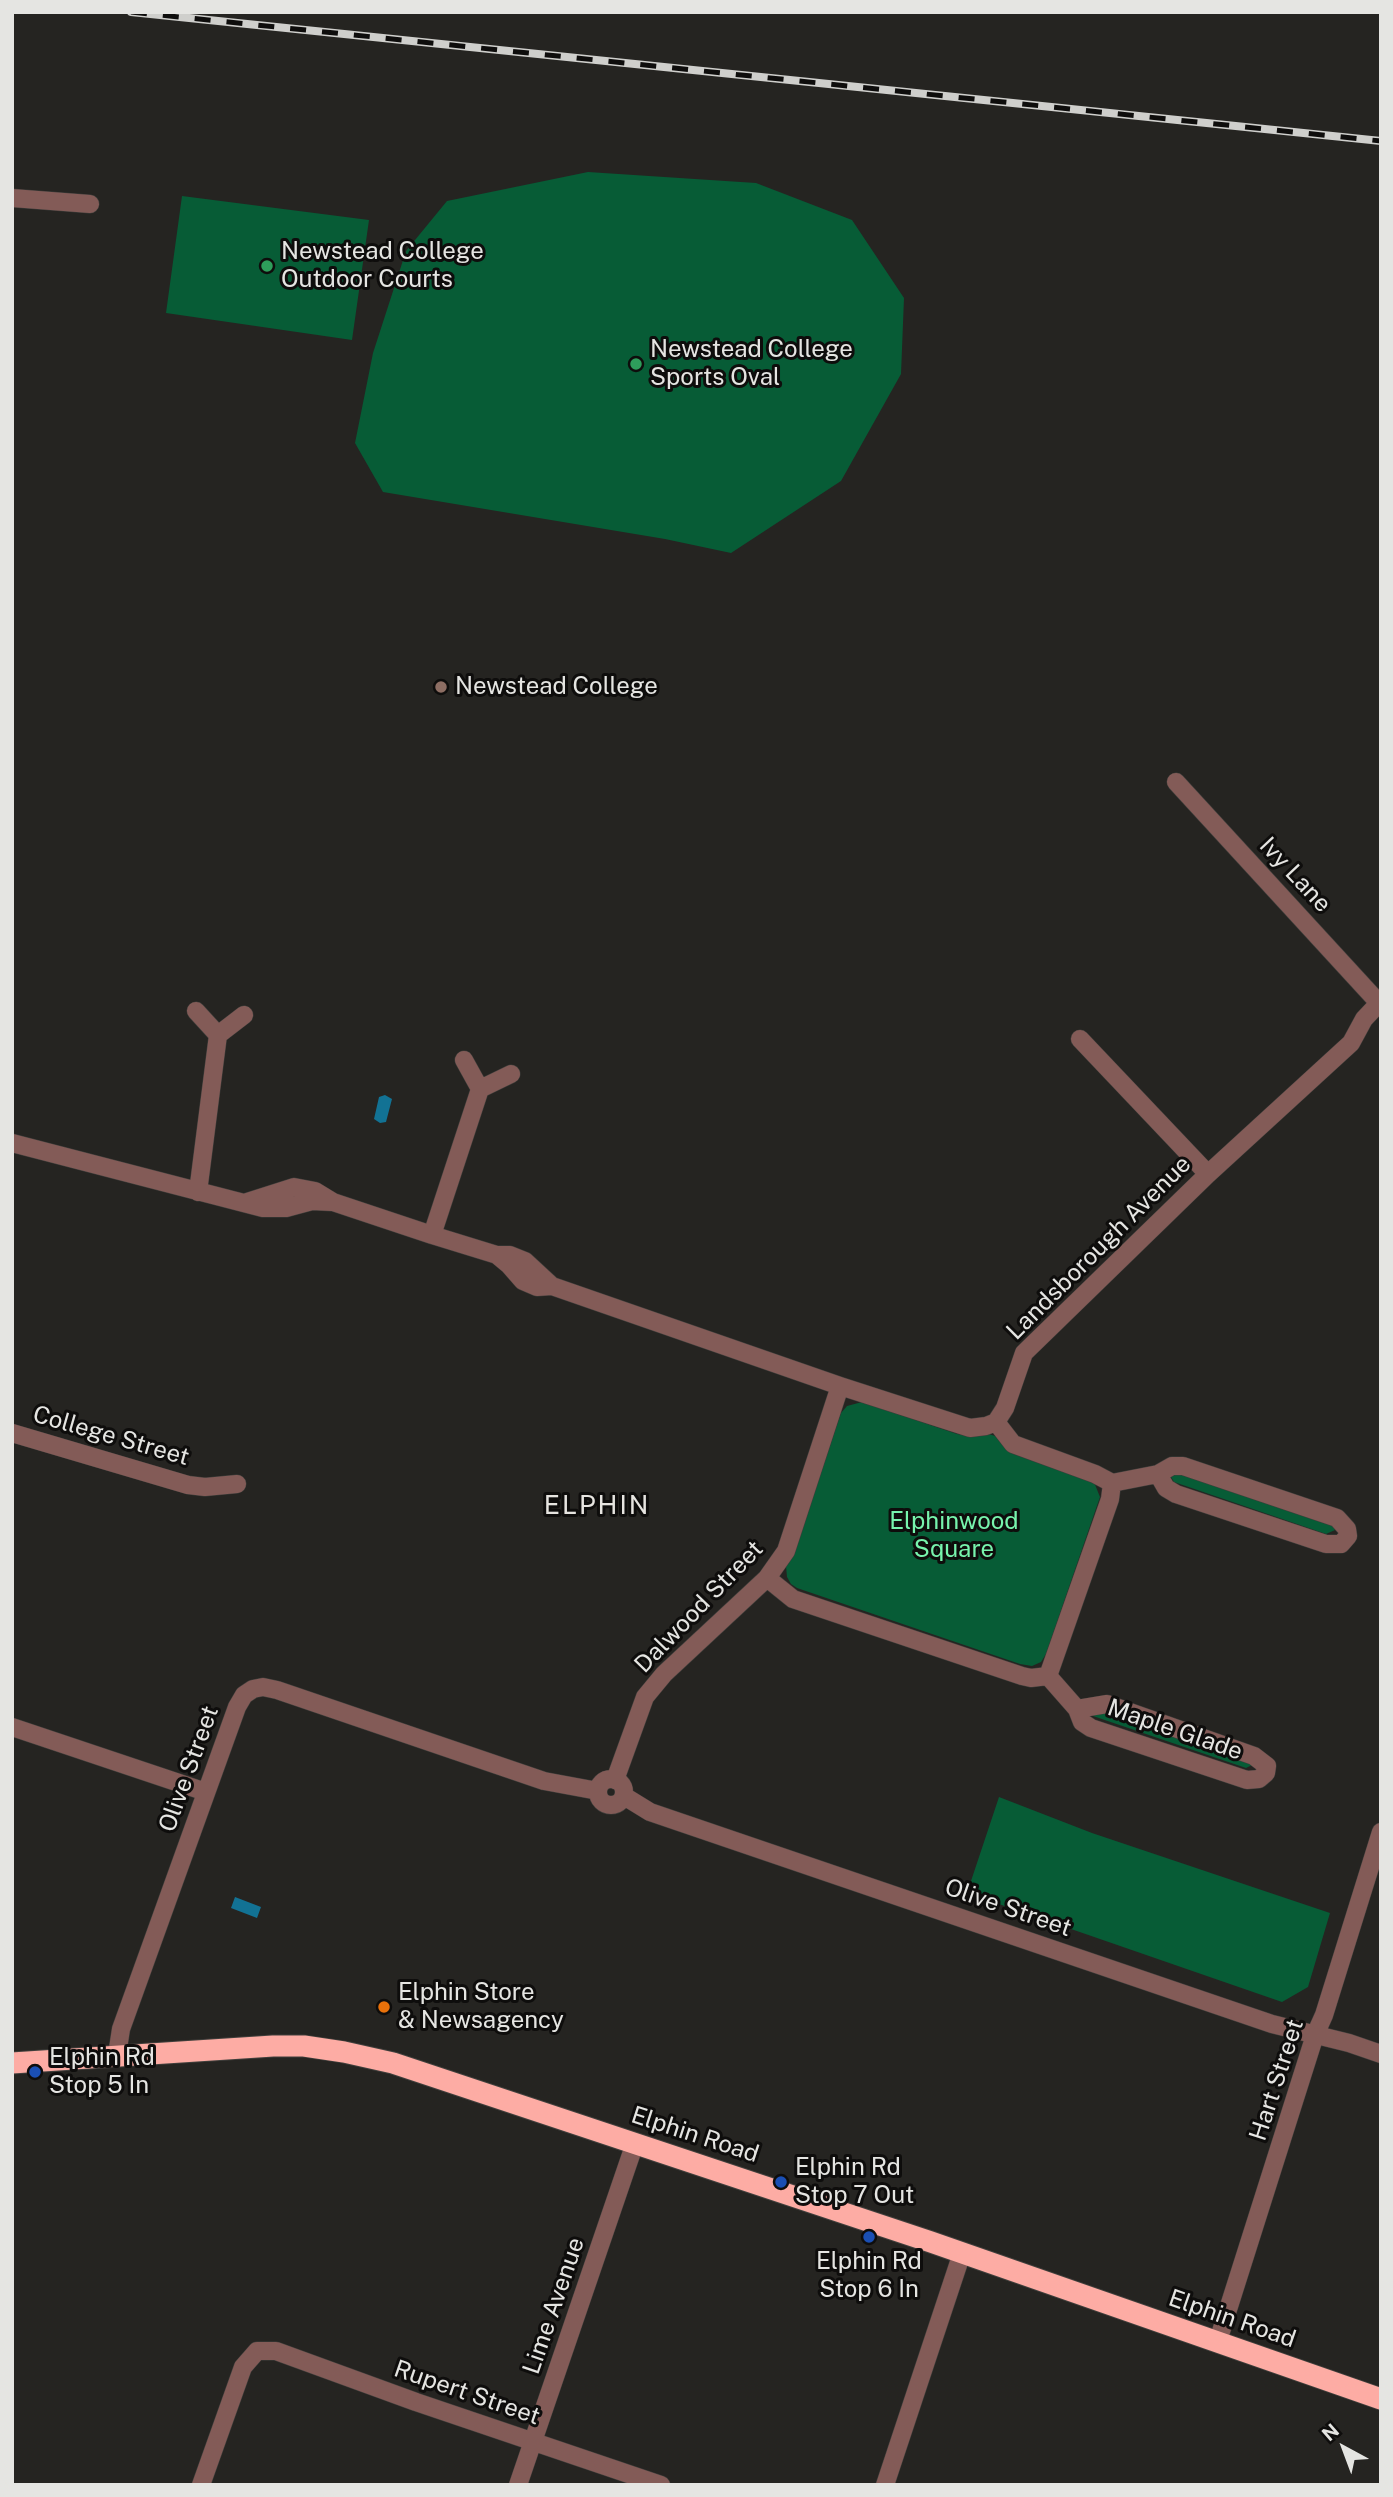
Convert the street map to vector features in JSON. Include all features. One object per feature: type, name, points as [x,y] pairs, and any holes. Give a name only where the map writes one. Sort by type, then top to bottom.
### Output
[{"type":"highway","name":"Elphin Road","points":[[12,2063],[273,2046],[304,2046],[393,2063],[962,2253],[1381,2399]]},
{"type":"street","points":[[12,198],[90,204]]},
{"type":"street","name":"Ivy Lane","points":[[1176,782],[1379,1001]]},
{"type":"street","name":"Landsborough Avenue","points":[[996,1422],[1004,1408],[1024,1353],[1208,1174],[1351,1043],[1364,1018],[1379,1001]]},
{"type":"street","points":[[196,1011],[218,1035]]},
{"type":"street","points":[[198,1192],[218,1035],[244,1015]]},
{"type":"street","points":[[1080,1039],[1208,1174]]},
{"type":"street","points":[[464,1060],[480,1089]]},
{"type":"street","points":[[432,1235],[480,1089],[511,1074]]},
{"type":"street","points":[[12,1143],[263,1208],[286,1208],[312,1201],[333,1202],[497,1255],[523,1280],[537,1287],[552,1286],[970,1428],[996,1422],[1013,1444],[1095,1474],[1112,1483],[1158,1474],[1172,1465],[1183,1466],[1337,1518],[1348,1529],[1348,1536],[1342,1544],[1326,1544],[1176,1494],[1166,1488],[1158,1474]]},
{"type":"street","name":"Dalwood Street","points":[[615,1780],[645,1698],[664,1674],[767,1578],[786,1551],[840,1386]]},
{"type":"street","name":"College Street","points":[[12,1433],[188,1485],[205,1487],[237,1484]]},
{"type":"street","points":[[767,1578],[793,1599],[1022,1676],[1048,1676],[1105,1511],[1112,1483]]},
{"type":"street","name":"Maple Glade","points":[[1048,1676],[1077,1709],[1082,1722],[1247,1780],[1259,1779],[1266,1773],[1267,1766],[1254,1756],[1107,1704],[1077,1709]]},
{"type":"street","name":"Olive Street","points":[[117,2055],[121,2029],[237,1707],[244,1695],[253,1689],[263,1687],[544,1781],[598,1791]]},
{"type":"street","points":[[12,1727],[206,1792]]},
{"type":"street","points":[[615,1780],[622,1784],[624,1797],[611,1805],[600,1799],[598,1791],[604,1781],[615,1780]]},
{"type":"street","name":"Olive Street","points":[[624,1797],[650,1812],[1272,2024],[1381,2054]]},
{"type":"street","name":"Hart Street","points":[[1218,2341],[1381,1832]]},
{"type":"street","name":"Lime Avenue","points":[[519,2485],[635,2143]]},
{"type":"street","points":[[885,2485],[962,2253]]},
{"type":"street","name":"Rupert Street","points":[[201,2485],[243,2367],[257,2351],[276,2351],[661,2485]]},
{"type":"green space","name":"Newstead College Sports Oval","points":[[588,172],[756,183],[852,220],[904,298],[901,374],[841,481],[731,553],[665,539],[383,492],[355,443],[373,353],[406,251],[447,201]]},
{"type":"green space","name":"Newstead College Outdoor Courts","points":[[182,196],[369,220],[352,340],[166,313]]},
{"type":"green space","name":"Elphinwood Square","points":[[862,1402],[957,1434],[969,1436],[986,1433],[995,1436],[1014,1454],[1094,1482],[1100,1497],[1041,1662],[1032,1666],[1020,1664],[791,1584],[786,1566],[796,1547],[841,1413],[847,1406]]},
{"type":"green space","points":[[1175,1471],[1332,1523],[1335,1530],[1326,1534],[1174,1482],[1171,1477]]},
{"type":"green space","points":[[1096,1709],[1249,1759],[1252,1765],[1246,1768],[1090,1715]]},
{"type":"green space","points":[[999,1797],[1092,1833],[1330,1913],[1308,1987],[1282,2002],[967,1893]]},
{"type":"water","points":[[385,1095],[392,1099],[386,1122],[380,1123],[374,1119],[379,1097]]},
{"type":"water","points":[[235,1897],[261,1907],[257,1918],[231,1908]]},
{"type":"railway","points":[[131,12],[1381,141]]},
{"type":"place","name":"Newstead College Outdoor Courts","points":[[267,266]]},
{"type":"place","name":"Newstead College Sports Oval","points":[[636,364]]},
{"type":"place","name":"Newstead College","points":[[441,687]]},
{"type":"place","name":"Elphin Store & Newsagency","points":[[384,2007]]},
{"type":"place","name":"Elphin Rd Stop 5 In","points":[[35,2072]]},
{"type":"place","name":"Elphin Rd Stop 7 Out","points":[[781,2182]]},
{"type":"place","name":"Elphin Rd Stop 6 In","points":[[869,2237]]},
{"type":"district","name":"ELPHIN","points":[[597,1506]]}]
